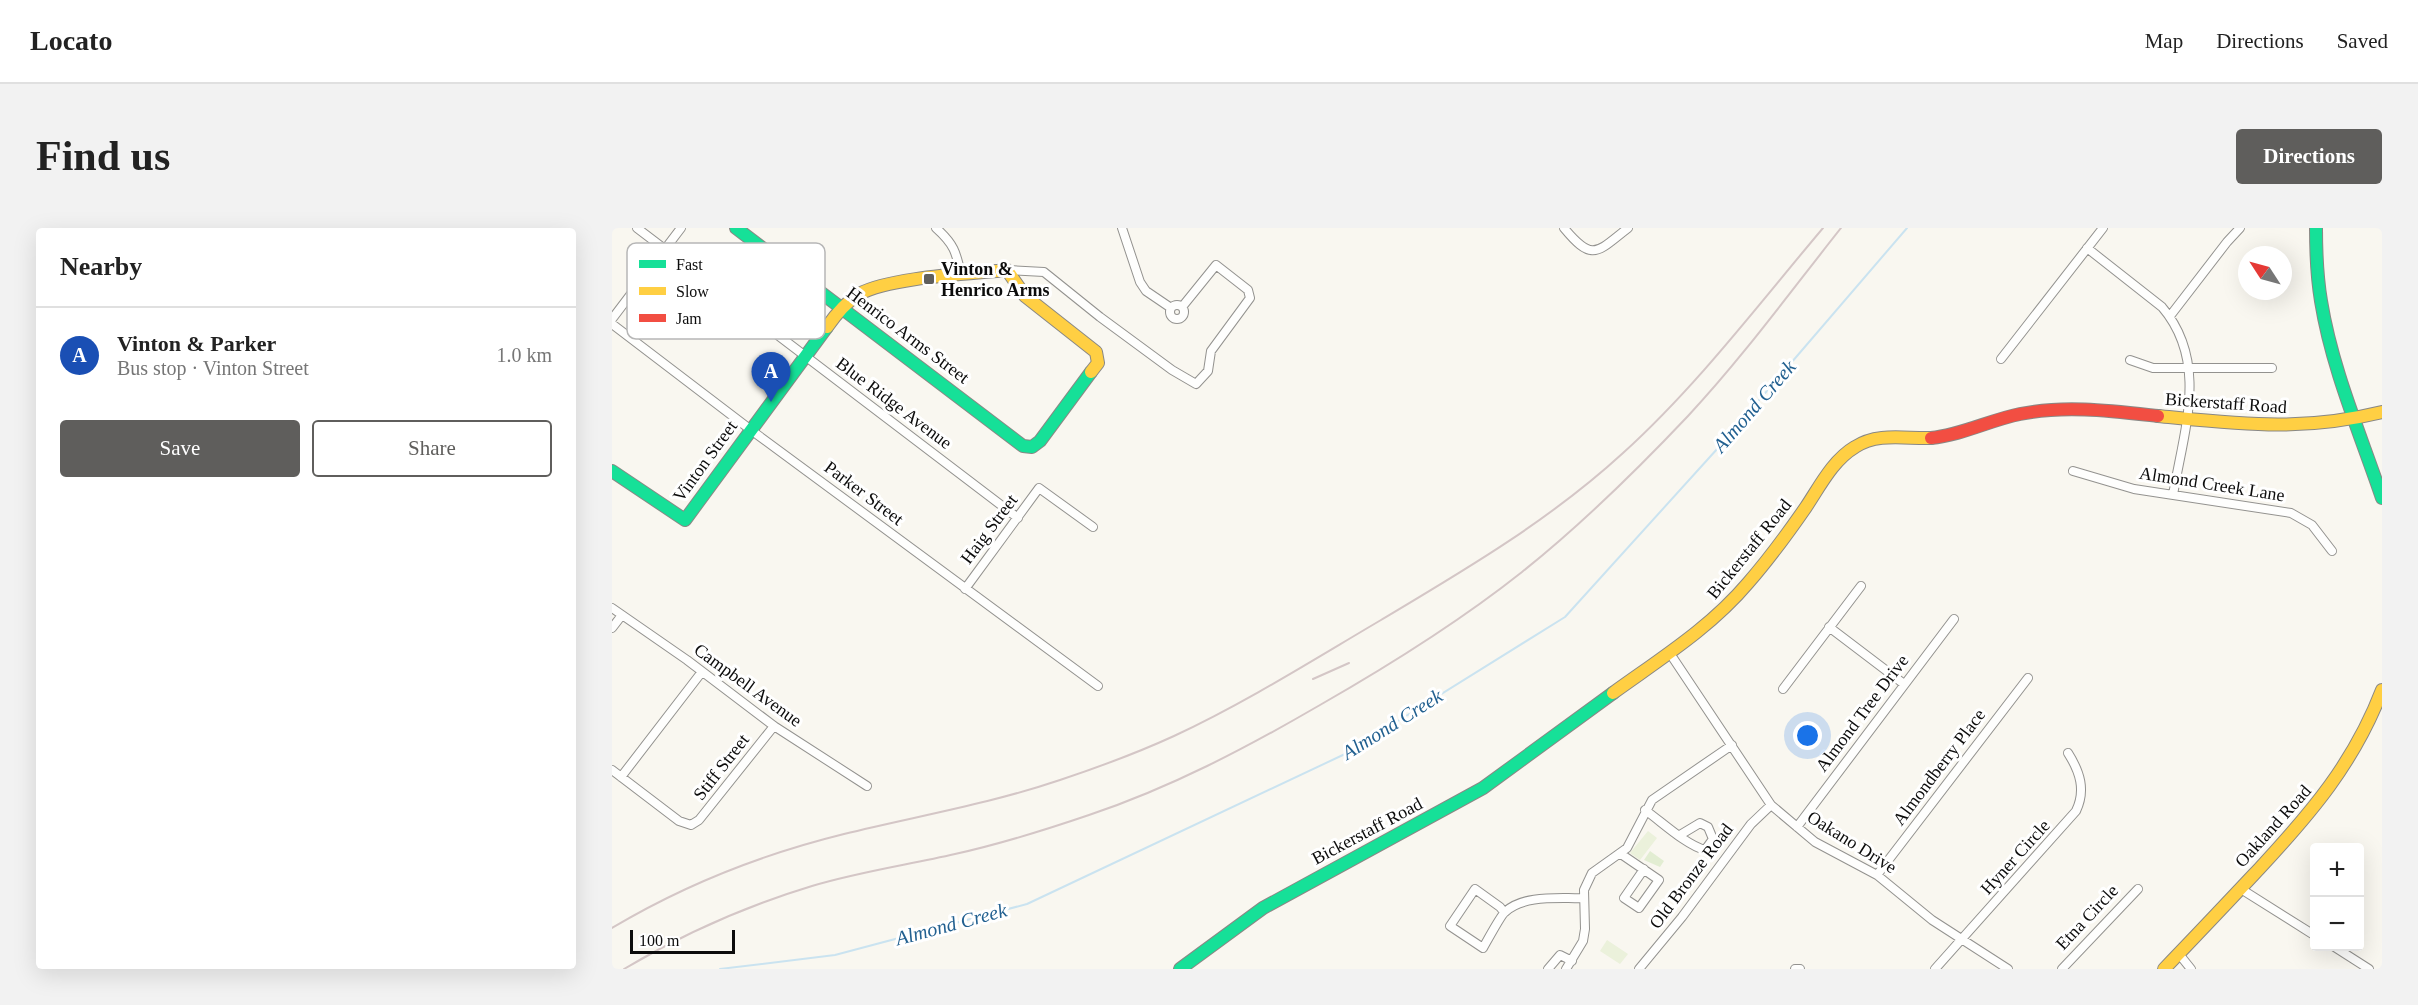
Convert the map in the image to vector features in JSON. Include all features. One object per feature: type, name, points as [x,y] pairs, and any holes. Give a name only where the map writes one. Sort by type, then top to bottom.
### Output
[{"type":"street","name":"Blue Ridge Avenue","points":[[637,228],[657,243]]},
{"type":"street","points":[[670,243],[681,228]]},
{"type":"street","name":"Henrico Arms Street","points":[[736,228],[756,243]]},
{"type":"street","points":[[936,228],[956,250],[961,274]]},
{"type":"street","points":[[1008,270],[1044,272],[1100,317],[1172,370],[1196,384],[1208,371],[1211,351],[1250,297],[1248,290],[1216,265],[1182,307],[1184,314],[1178,319],[1171,316],[1171,308],[1146,291],[1140,282],[1133,267],[1122,228]]},
{"type":"street","points":[[1564,228],[1586,250],[1599,250],[1628,228]]},
{"type":"street","points":[[2001,359],[2103,228]]},
{"type":"street","points":[[2170,316],[2240,228]]},
{"type":"street","points":[[2316,228],[2316,273],[2332,357],[2382,498]]},
{"type":"street","points":[[2087,248],[2162,307],[2182,337],[2188,353],[2191,383],[2173,495]]},
{"type":"street","name":"Henrico Arms Street","points":[[825,295],[1023,446],[1029,447],[1040,441],[1099,360],[1096,351],[1020,292],[1008,270]]},
{"type":"street","name":"Vinton Street","points":[[825,330],[842,308],[860,294],[879,286],[961,274],[1008,270]]},
{"type":"street","points":[[612,319],[627,299]]},
{"type":"street","name":"Parker Street","points":[[612,324],[627,335]]},
{"type":"street","name":"Parker Street","points":[[632,339],[1098,686]]},
{"type":"street","name":"Blue Ridge Avenue","points":[[783,339],[1018,518]]},
{"type":"street","name":"Vinton Street","points":[[612,471],[685,520],[818,339]]},
{"type":"street","points":[[2130,360],[2153,368],[2272,368]]},
{"type":"street","name":"Bickerstaff Road","points":[[1180,969],[1263,908],[1483,788],[1707,625],[1732,602],[1784,537],[1844,455],[1865,441],[1882,438],[1916,439],[1945,436],[2008,417],[2051,411],[2090,410],[2303,426],[2355,421],[2382,412]]},
{"type":"street","name":"Almond Creek Lane","points":[[2073,471],[2134,489],[2291,513],[2312,525],[2332,551]]},
{"type":"street","name":"Haig Street","points":[[965,589],[1040,488],[1093,527]]},
{"type":"street","points":[[1783,689],[1861,586]]},
{"type":"street","name":"Campbell Avenue","points":[[612,608],[687,660],[701,673],[774,726],[867,786]]},
{"type":"street","points":[[612,628],[622,615]]},
{"type":"street","name":"Almond Tree Drive","points":[[1797,827],[1954,619]]},
{"type":"street","points":[[1830,627],[1904,684]]},
{"type":"street","name":"Oakano Drive","points":[[1669,652],[1771,805],[1829,851],[1877,875],[1932,920],[2008,969]]},
{"type":"street","points":[[612,770],[621,777],[701,673]]},
{"type":"street","name":"Almondberry Place","points":[[1877,875],[2028,678]]},
{"type":"street","name":"Oakland Road","points":[[2164,969],[2241,889],[2325,796],[2349,763],[2373,716],[2382,690]]},
{"type":"street","name":"Stiff Street","points":[[621,777],[679,821],[691,825],[699,820],[774,726]]},
{"type":"street","points":[[1566,969],[1579,949],[1584,934],[1584,898],[1587,882],[1592,873],[1622,854],[1631,842],[1645,810],[1657,795],[1731,745]]},
{"type":"street","name":"Hyner Circle","points":[[1935,969],[2076,811],[2081,799],[2081,785],[2078,770],[2068,753]]},
{"type":"street","name":"Old Bronze Road","points":[[1639,969],[1682,917],[1751,824],[1771,805]]},
{"type":"street","points":[[1645,810],[1680,835]]},
{"type":"street","points":[[1622,854],[1644,869],[1659,880],[1639,908],[1624,898],[1644,869]]},
{"type":"street","points":[[1504,912],[1475,889],[1450,927],[1483,948],[1504,912],[1519,904],[1538,899],[1584,898]]},
{"type":"street","name":"Etna Circle","points":[[2061,969],[2138,889]]},
{"type":"street","points":[[2241,889],[2310,932]]},
{"type":"street","points":[[2340,951],[2369,969]]},
{"type":"street","points":[[2179,954],[2191,969]]},
{"type":"street","points":[[1548,969],[1560,955],[1572,961]]},
{"type":"street","points":[[1795,969],[1800,969]]},
{"type":"green space","points":[[1648,831],[1657,838],[1640,860],[1630,853]]},
{"type":"green space","points":[[1650,851],[1664,861],[1660,867],[1644,860]]},
{"type":"green space","points":[[1607,940],[1628,954],[1620,964],[1600,951]]},
{"type":"waterway","name":"Almond Creek","points":[[720,969],[835,955],[1027,904],[1345,754],[1565,617],[1718,448],[1907,228]]},
{"type":"railway","points":[[612,928],[667,898],[725,872],[784,851],[844,834],[1007,796],[1103,765],[1174,736],[1279,681],[1506,543],[1595,477],[1650,427],[1702,373],[1823,228]]},
{"type":"railway","points":[[624,969],[669,944],[763,902],[847,877],[989,846],[1119,804],[1178,780],[1236,752],[1372,674],[1449,626],[1498,590],[1566,536],[1608,497],[1708,394],[1841,228]]},
{"type":"railway","points":[[1313,679],[1349,663]]},
{"type":"traffic: fast","points":[[736,228],[756,243]]},
{"type":"traffic: fast","points":[[2316,228],[2321,301],[2332,351],[2347,401],[2382,498]]},
{"type":"traffic: fast","points":[[825,296],[1023,446],[1032,447],[1040,441],[1091,372]]},
{"type":"traffic: fast","points":[[612,471],[685,520],[818,339]]},
{"type":"traffic: fast","points":[[1180,969],[1263,908],[1483,788],[1613,693]]},
{"type":"traffic: slow","points":[[827,327],[849,301],[873,288],[931,277],[1007,270],[1025,296],[1096,352],[1098,363],[1091,372]]},
{"type":"traffic: slow","points":[[2158,416],[2244,424],[2297,424],[2382,412]]},
{"type":"traffic: slow","points":[[1613,693],[1701,629],[1733,599],[1771,555],[1828,474],[1847,452],[1873,439],[1931,438]]},
{"type":"traffic: slow","points":[[2164,969],[2259,869],[2330,786],[2358,741],[2382,690]]},
{"type":"traffic: jam","points":[[1931,438],[1954,434],[2037,411],[2089,410],[2158,416]]},
{"type":"place","name":"Vinton & Henrico Arms","points":[[929,279]]},
{"type":"place","name":"Vinton & Parker","points":[[771,402]]}]
